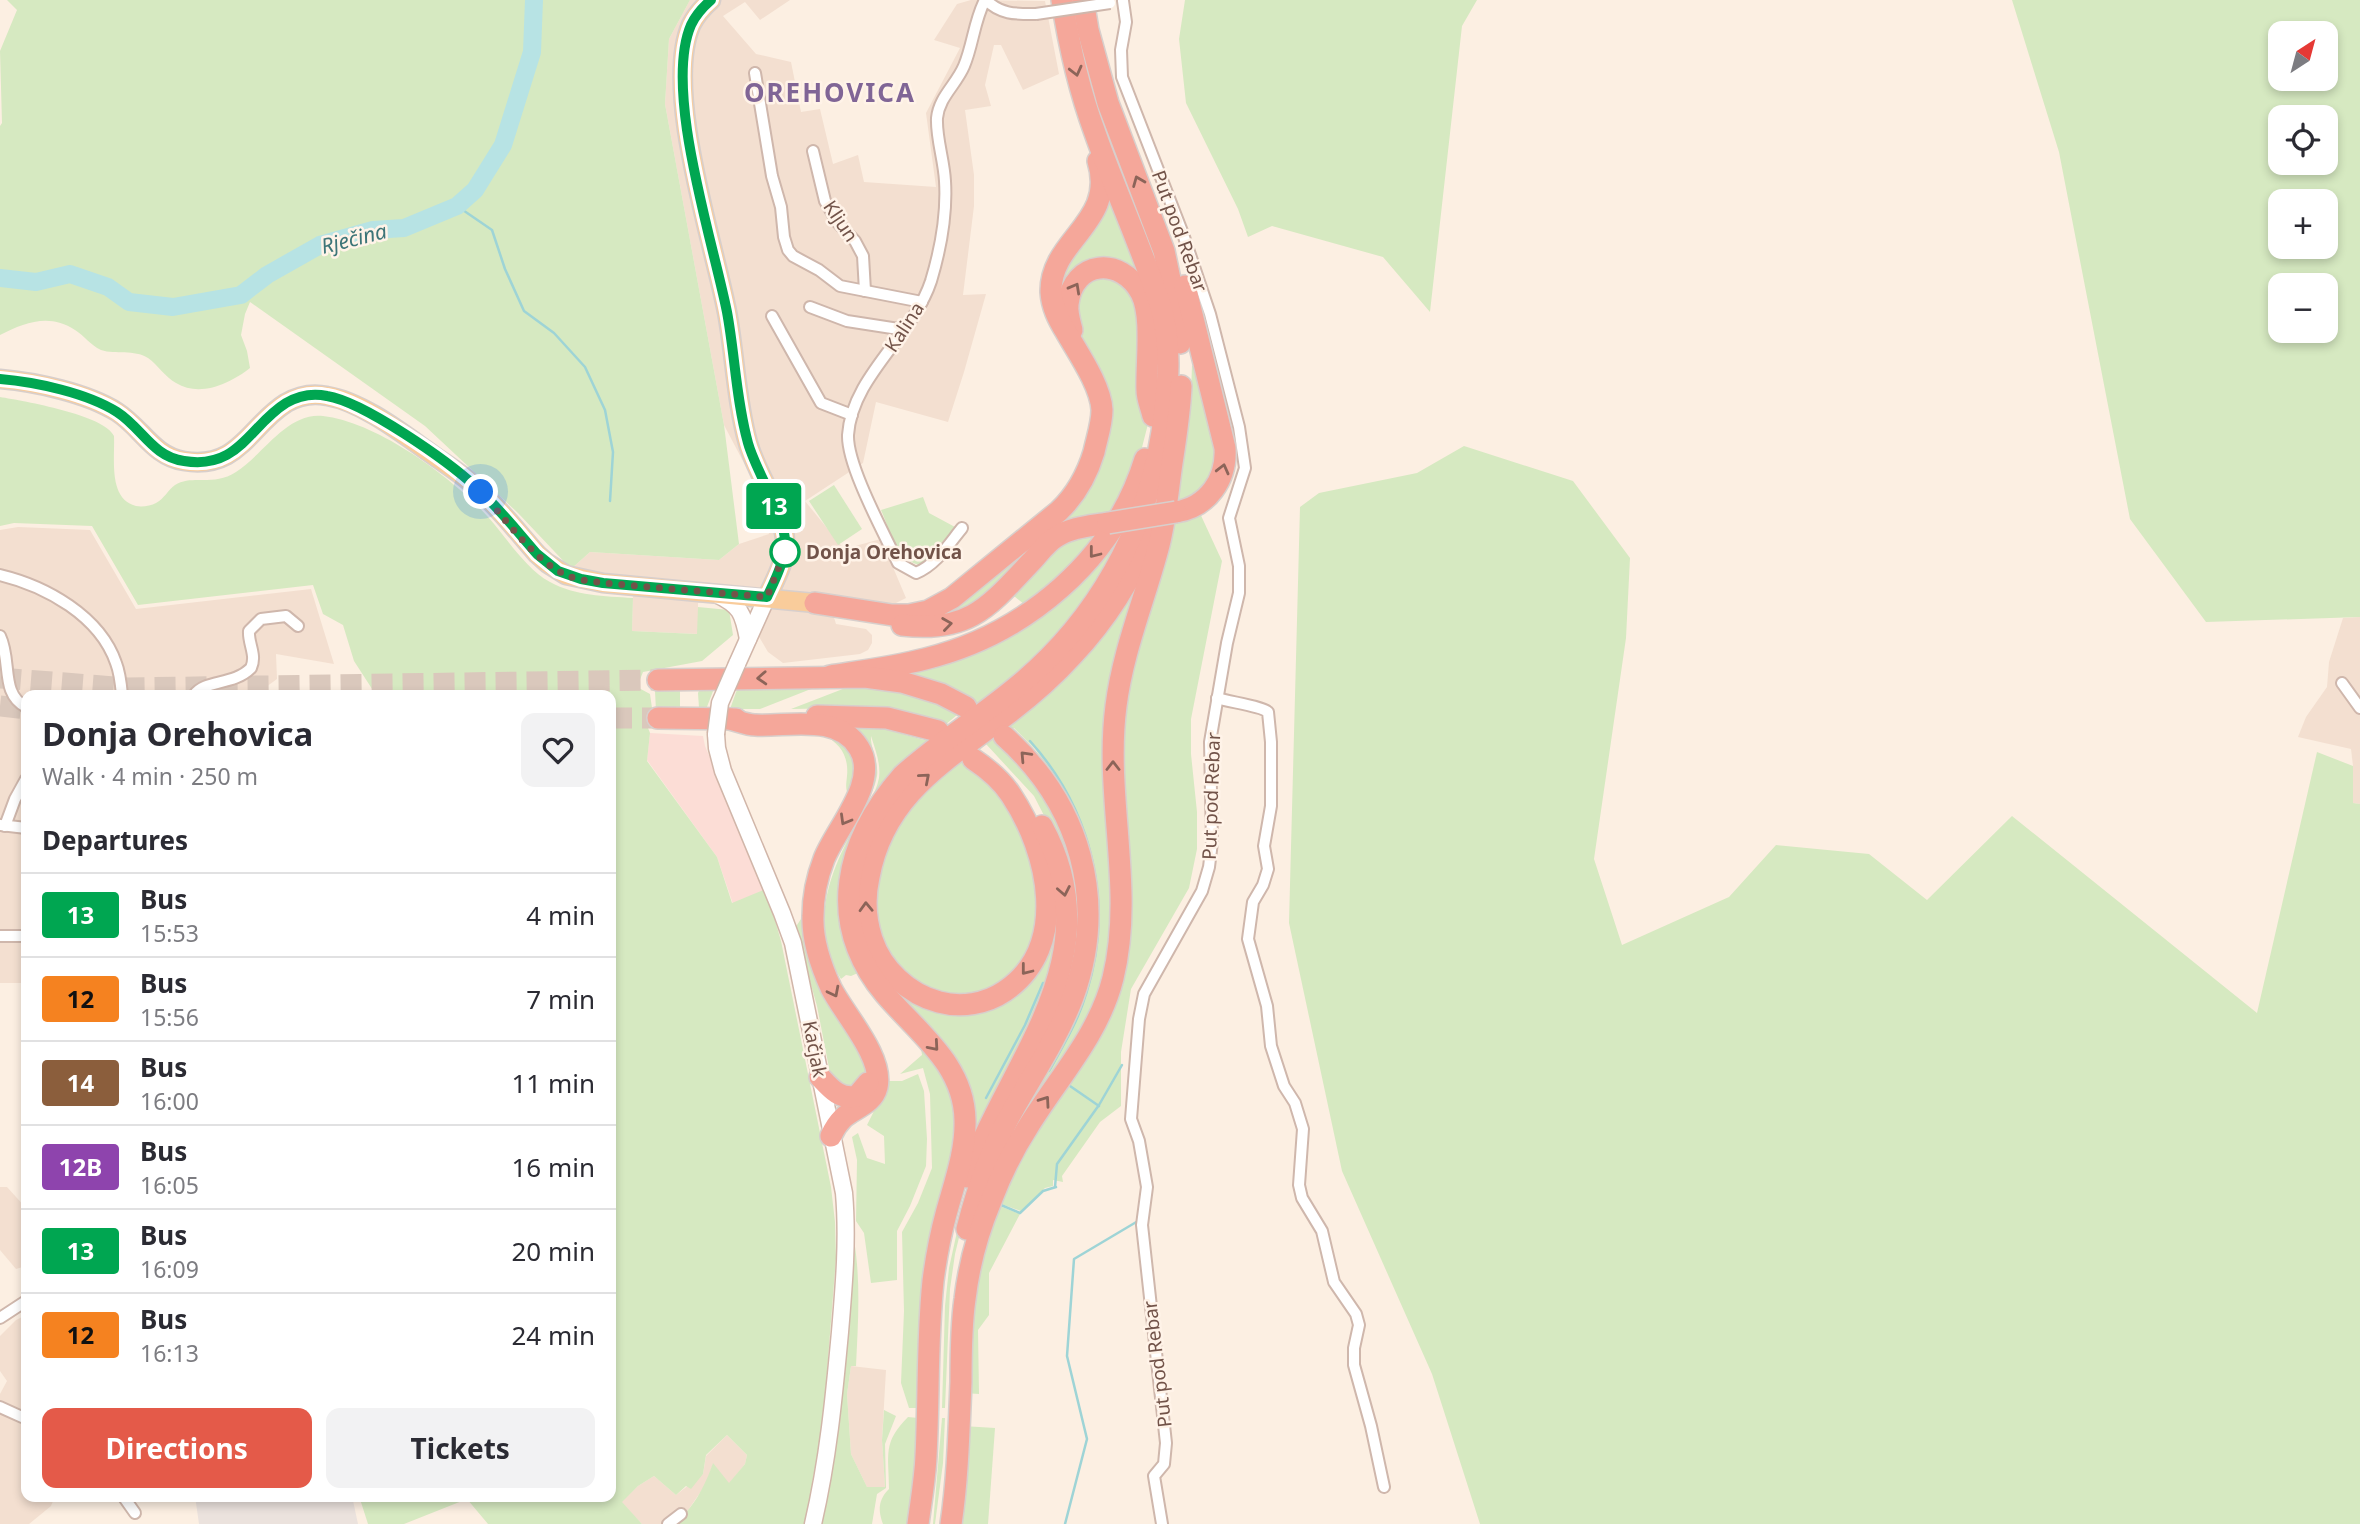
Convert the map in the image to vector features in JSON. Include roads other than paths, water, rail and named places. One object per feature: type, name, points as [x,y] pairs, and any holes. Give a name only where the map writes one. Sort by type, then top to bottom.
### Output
[{"type":"highway","points":[[918,1524],[926,1458],[933,1281],[964,1139],[963,1103],[950,1068],[939,1050],[887,996],[861,960],[848,916],[851,872],[865,830],[888,792],[919,761],[1043,663],[1068,638],[1093,605],[1132,537],[1151,483],[1167,402],[1168,372],[1164,323],[1158,299],[1089,115],[1062,0]]},
{"type":"highway","points":[[951,1524],[958,1456],[965,1298],[981,1228],[1009,1159],[1028,1125],[1090,1035],[1113,979],[1121,918],[1121,879],[1113,792],[1116,706],[1131,633],[1159,545],[1179,421],[1182,376],[1180,339],[1164,251],[1108,103],[1088,30],[1083,0]]},
{"type":"highway","points":[[815,603],[892,615],[928,611],[941,605],[1072,499],[1091,462],[1101,418],[1101,405],[1097,391],[1056,312],[1052,300],[1052,282],[1061,257],[1090,218],[1101,194],[1100,169],[1091,138],[1089,115]]},
{"type":"highway","points":[[857,610],[883,621],[913,626],[961,622],[992,603],[1057,536],[1073,529],[1176,512],[1197,505],[1217,486],[1224,466],[1225,448],[1180,265],[1156,226]]},
{"type":"highway","points":[[1078,353],[1068,311],[1071,293],[1078,280],[1088,271],[1102,266],[1116,269],[1135,285],[1144,303],[1148,337],[1147,389],[1153,416]]},
{"type":"highway","points":[[830,676],[925,659],[976,643],[1016,623],[1058,591],[1096,551],[1129,498],[1140,475],[1147,450],[1153,416],[1158,346],[1150,279]]},
{"type":"highway","points":[[926,1524],[935,1447],[937,1315],[955,1210],[978,1148],[1054,995],[1066,949],[1066,896],[1047,835],[1024,797],[998,769],[976,756],[1004,787],[1028,825],[1038,849],[1047,890],[1046,922],[1044,936],[1032,964],[1013,986],[988,1000],[956,1005],[921,995],[897,978],[881,960],[867,925],[866,888],[876,845],[892,815],[920,781],[1033,694],[1073,655],[1098,625],[1123,588],[1143,550],[1158,514],[1172,463]]},
{"type":"highway","points":[[658,680],[865,677],[902,682],[941,694],[966,707]]},
{"type":"highway","points":[[723,727],[850,716],[898,720],[933,733]]},
{"type":"highway","points":[[658,718],[723,727],[830,727],[850,737],[861,753],[864,764],[862,785],[825,858],[816,883],[813,917],[815,942],[824,972],[839,1002],[872,1054],[877,1087],[871,1097],[836,1125],[831,1136]]},
{"type":"highway","points":[[943,1524],[950,1447],[956,1302],[972,1208],[991,1156],[1073,997],[1085,951],[1087,931],[1086,885],[1080,849],[1069,820],[1041,775],[1004,736]]},
{"type":"highway","points":[[820,1077],[838,1095],[853,1098],[867,1087],[875,1069]]},
{"type":"main road","points":[[711,0],[692,23],[688,36],[684,74],[686,122],[727,312],[743,422],[753,460],[785,535],[785,551],[767,597]]},
{"type":"main road","points":[[0,379],[49,388],[103,405],[127,419],[162,454],[195,462],[214,460],[229,454],[277,410],[292,400],[314,395],[338,399],[391,426],[467,480],[547,564],[566,575],[603,583],[815,603]]},
{"type":"main road","points":[[714,593],[737,606],[745,622],[748,639]]},
{"type":"main road","name":"Kačjak","points":[[767,597],[720,704],[723,727],[717,748],[723,771],[793,943],[844,1192],[846,1247],[835,1388],[826,1469],[813,1524]]},
{"type":"street","points":[[985,0],[1007,13],[1037,14],[1127,1]]},
{"type":"street","name":"Kalina","points":[[962,528],[936,560],[924,570],[916,573],[898,564],[853,465],[848,442],[852,415],[868,380],[905,330],[922,302],[930,281],[945,206],[946,184],[937,125],[938,114],[941,103],[964,68],[985,0]]},
{"type":"street","name":"Put pod Rebar","points":[[1127,1],[1126,32],[1120,60],[1127,92],[1194,264],[1210,314],[1239,427],[1245,468],[1229,519],[1239,566],[1239,593],[1210,742],[1212,842],[1209,867],[1202,891],[1144,993],[1139,1020],[1131,1119],[1139,1141],[1147,1187],[1142,1225],[1166,1443],[1164,1464],[1154,1476],[1162,1524]]},
{"type":"street","points":[[755,73],[772,176],[781,207],[785,245],[793,256],[819,270],[840,286],[922,302]]},
{"type":"street","name":"Kljun","points":[[813,151],[825,201],[838,223],[855,240],[863,257],[865,291]]},
{"type":"street","points":[[810,307],[848,321],[905,330]]},
{"type":"street","points":[[772,316],[821,403],[852,415]]},
{"type":"street","points":[[0,575],[50,593],[68,605],[100,635],[116,661],[121,690]]},
{"type":"street","points":[[198,690],[237,678],[251,667],[253,654],[248,638],[249,631],[261,619],[286,616],[298,625]]},
{"type":"street","points":[[0,636],[4,644],[8,691],[21,704]]},
{"type":"street","points":[[2342,683],[2360,708]]},
{"type":"street","points":[[1217,698],[1268,712],[1271,806],[1264,846],[1268,869],[1263,886],[1252,902],[1248,939],[1267,1006],[1273,1055],[1284,1086],[1300,1115],[1303,1129],[1299,1185],[1301,1198],[1322,1231],[1334,1283],[1356,1314],[1359,1325],[1354,1348],[1354,1365],[1384,1487]]},
{"type":"street","points":[[21,788],[2,825],[21,827]]},
{"type":"street","points":[[0,936],[21,936]]},
{"type":"street","points":[[0,1318],[21,1304]]},
{"type":"street","points":[[0,1407],[21,1417]]},
{"type":"street","points":[[127,1502],[135,1513]]},
{"type":"street","points":[[668,1524],[681,1514]]},
{"type":"waterway","name":"Rječina","points":[[0,278],[36,282],[70,274],[108,287],[129,302],[173,307],[241,295],[267,275],[320,245],[373,230],[404,228],[457,206],[475,190],[503,145],[532,52],[534,0]]},
{"type":"waterway","points":[[457,206],[492,230],[505,269],[524,311],[554,333],[585,367],[605,410],[613,452],[610,501]]},
{"type":"waterway","points":[[1030,741],[1069,797],[1083,828],[1097,893],[1098,927],[1086,994],[1074,1024],[1049,1071]]},
{"type":"waterway","points":[[986,1098],[1025,1025],[1043,983]]},
{"type":"waterway","points":[[1055,1187],[1057,1164],[1099,1105],[1122,1065]]},
{"type":"waterway","points":[[1070,1086],[1099,1106]]},
{"type":"waterway","points":[[1001,1205],[1020,1213],[1043,1191],[1056,1187]]},
{"type":"waterway","points":[[1065,1524],[1087,1439],[1067,1356],[1074,1259],[1138,1221]]},
{"type":"tunnel","points":[[0,678],[128,688],[658,680]]},
{"type":"tunnel","points":[[0,706],[21,708]]},
{"type":"tunnel","points":[[616,718],[658,718]]},
{"type":"place","name":"Donja Orehovica","points":[[785,552]]},
{"type":"district","name":"OREHOVICA","points":[[830,93]]}]
